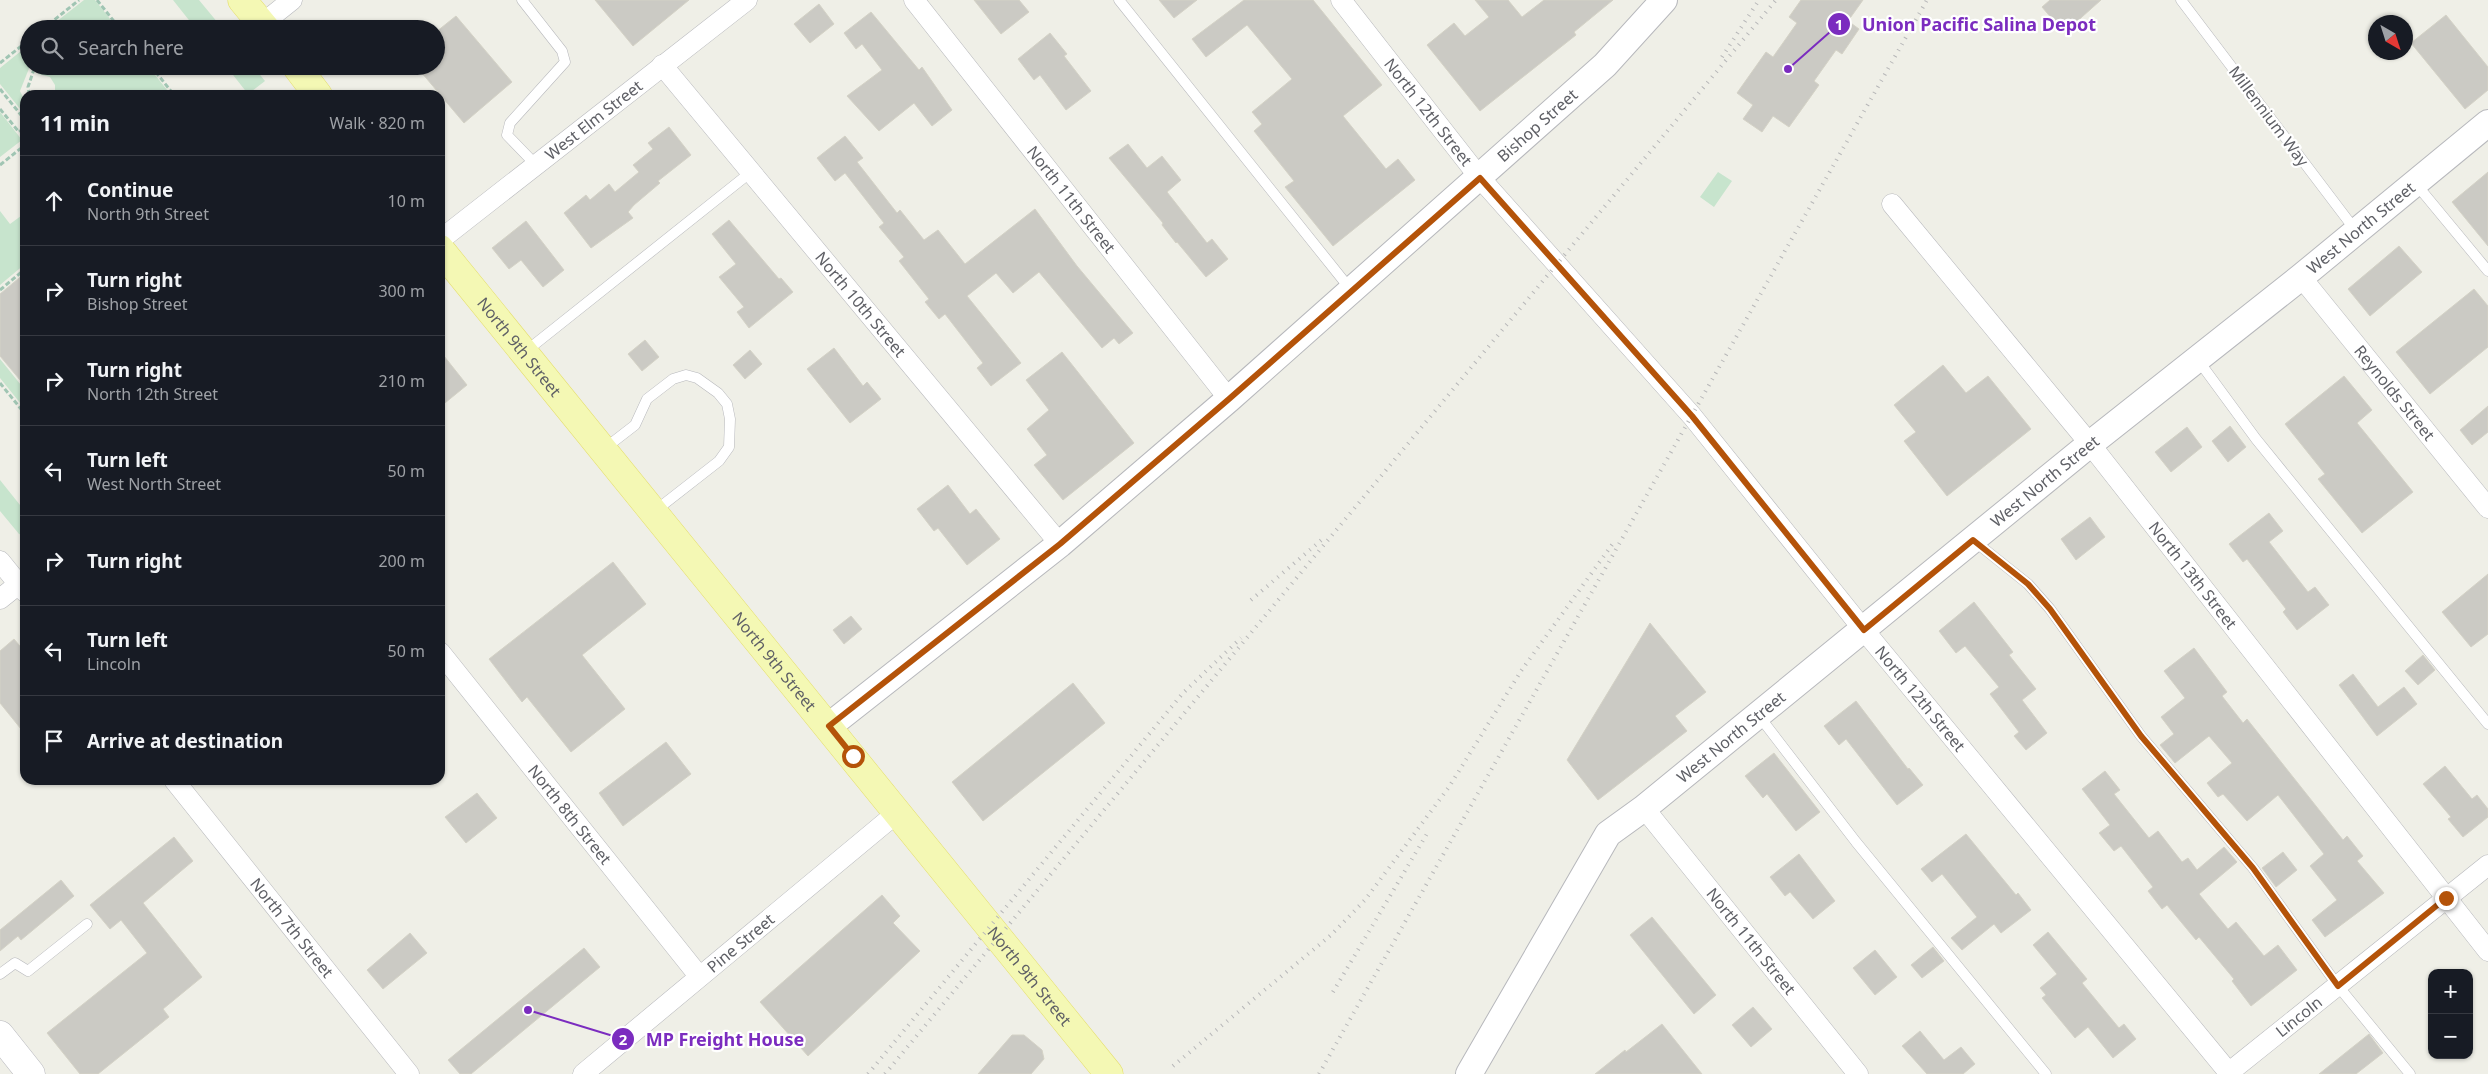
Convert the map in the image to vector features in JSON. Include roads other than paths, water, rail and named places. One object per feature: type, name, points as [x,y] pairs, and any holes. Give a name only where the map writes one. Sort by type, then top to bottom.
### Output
[{"type":"main road","points":[[242,0],[259,20]]},
{"type":"main road","points":[[303,75],[314,90]]},
{"type":"main road","name":"North 9th Street","points":[[445,255],[1110,1074]]},
{"type":"main road","points":[[0,1035],[31,1074]]},
{"type":"street","points":[[270,20],[292,0]]},
{"type":"street","name":"West Elm Street","points":[[445,236],[746,0]]},
{"type":"street","name":"North 11th Street","points":[[914,0],[1229,399]]},
{"type":"street","name":"North 12th Street","points":[[1341,0],[1480,178],[1692,416],[1864,630],[2228,1074]]},
{"type":"street","name":"Bishop Street","points":[[829,726],[1060,544],[1229,399],[1605,65],[1664,0]]},
{"type":"street","name":"North 10th Street","points":[[662,65],[1060,544]]},
{"type":"street","name":"West North Street","points":[[1477,1070],[1608,834],[1644,808],[1864,630],[2090,444],[2302,277],[2488,123]]},
{"type":"street","name":"North 13th Street","points":[[1892,204],[2090,444],[2488,951]]},
{"type":"street","name":"Reynolds Street","points":[[2302,277],[2488,508]]},
{"type":"street","points":[[0,561],[20,582]]},
{"type":"street","points":[[0,599],[20,587]]},
{"type":"street","name":"North 8th Street","points":[[445,658],[699,976]]},
{"type":"street","name":"North 7th Street","points":[[178,785],[409,1074]]},
{"type":"street","name":"North 11th Street","points":[[1644,808],[1858,1074]]},
{"type":"street","name":"Pine Street","points":[[582,1074],[898,812]]},
{"type":"street","name":"Lincoln","points":[[2228,1074],[2488,865]]},
{"type":"lane","points":[[522,0],[562,51],[565,62],[510,123],[507,135],[536,165]]},
{"type":"lane","points":[[1119,0],[1352,291]]},
{"type":"lane","name":"Millennium Way","points":[[2181,0],[2357,231]]},
{"type":"lane","points":[[525,353],[751,172]]},
{"type":"lane","points":[[2416,183],[2488,271]]},
{"type":"lane","points":[[2197,360],[2256,439],[2488,724]]},
{"type":"lane","points":[[604,449],[635,425],[647,399],[673,379],[686,375],[697,378],[718,393],[727,404],[730,419],[729,448],[719,461],[654,512]]},
{"type":"lane","points":[[1973,540],[2028,584],[2050,609],[2141,736],[2253,868],[2338,986],[2410,1074]]},
{"type":"lane","points":[[1758,715],[1856,842],[2046,1074]]},
{"type":"lane","points":[[0,974],[15,963],[28,971],[87,924]]},
{"type":"railway","points":[[1722,57],[1759,0]]},
{"type":"railway","points":[[885,1074],[1776,0]]},
{"type":"railway","points":[[1319,1074],[1927,0]]},
{"type":"railway","points":[[1251,600],[1325,537]]},
{"type":"railway","points":[[1173,1066],[1331,935],[1365,900],[1449,787],[1521,671],[1614,542]]},
{"type":"railway","points":[[868,1074],[1183,693],[1241,638]]},
{"type":"railway","points":[[1333,992],[1428,832]]},
{"type":"place","name":"Union Pacific Salina Depot","points":[[1788,69]]},
{"type":"place","name":"MP Freight House","points":[[528,1010]]}]
